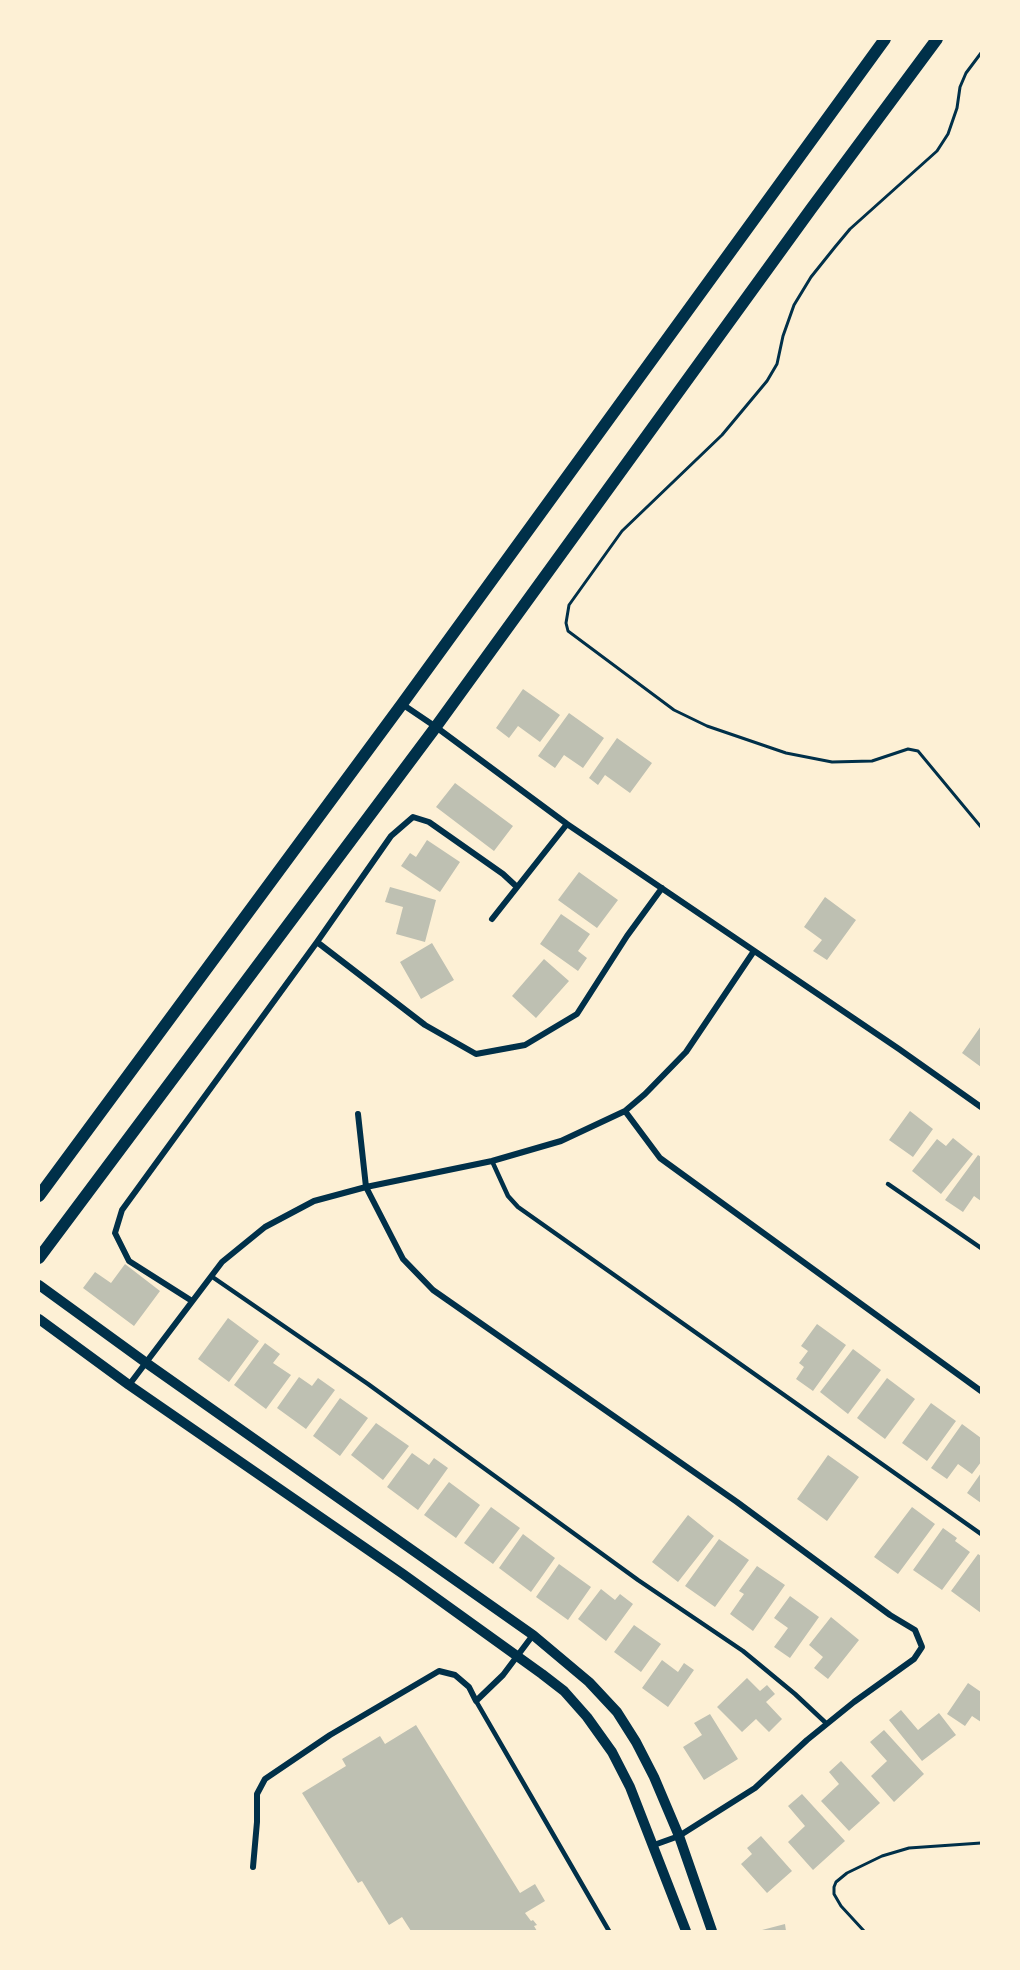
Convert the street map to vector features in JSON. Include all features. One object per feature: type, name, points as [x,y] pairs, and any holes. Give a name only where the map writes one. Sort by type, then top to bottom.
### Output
[{"type":"main road","points":[[39,1196],[402,704],[885,39]]},
{"type":"main road","points":[[39,1258],[436,727],[804,218],[937,39]]},
{"type":"street","points":[[402,704],[567,824],[899,1048],[981,1107]]},
{"type":"street","points":[[192,1301],[129,1261],[115,1233],[122,1210],[317,942],[391,836],[413,818],[429,822],[503,874],[517,887]]},
{"type":"street","points":[[492,919],[567,824]]},
{"type":"street","points":[[317,942],[425,1025],[476,1054],[525,1045],[577,1014],[627,936],[662,888]]},
{"type":"street","points":[[129,1385],[222,1262],[265,1227],[314,1201],[366,1187],[492,1161],[561,1141],[625,1111],[686,1052],[754,951]]},
{"type":"street","points":[[625,1111],[660,1158],[981,1391]]},
{"type":"street","points":[[358,1114],[366,1187],[403,1258],[433,1290],[737,1502],[890,1615],[915,1630],[922,1647],[914,1659],[827,1724],[755,1788],[679,1836],[654,1845]]},
{"type":"street","points":[[39,1285],[533,1635],[589,1682],[617,1712],[636,1742],[679,1836],[712,1931]]},
{"type":"street","points":[[39,1319],[129,1385],[393,1568],[564,1691],[587,1717],[612,1752],[630,1787],[686,1931]]},
{"type":"street","points":[[253,1867],[257,1794],[265,1779],[330,1735],[439,1671],[455,1676],[469,1687],[476,1701],[503,1675],[533,1635]]},
{"type":"lane","points":[[492,1161],[508,1196],[518,1207],[981,1534]]},
{"type":"lane","points":[[888,1184],[981,1248]]},
{"type":"lane","points":[[211,1276],[368,1384],[638,1580],[743,1651],[827,1724]]},
{"type":"lane","points":[[476,1701],[609,1931]]},
{"type":"path","points":[[981,53],[966,73],[960,87],[957,108],[948,135],[937,151],[850,229],[811,277],[794,305],[783,336],[777,364],[767,381],[722,435],[622,531],[569,605],[566,623],[568,631],[674,710],[707,726],[786,753],[832,762],[872,761],[908,749],[918,751],[981,827]]},
{"type":"path","points":[[864,1931],[841,1906],[834,1894],[836,1882],[847,1873],[882,1856],[909,1848],[981,1843]]},
{"type":"building","points":[[523,689],[560,715],[540,742],[518,726],[509,738],[496,728]]},
{"type":"building","points":[[569,713],[604,738],[583,768],[564,755],[555,768],[538,756]]},
{"type":"building","points":[[617,738],[652,763],[630,793],[605,775],[598,785],[589,778]]},
{"type":"building","points":[[455,783],[513,826],[494,851],[436,807]]},
{"type":"building","points":[[427,840],[460,862],[440,892],[401,866],[410,853],[416,857]]},
{"type":"building","points":[[579,872],[618,900],[597,928],[558,900]]},
{"type":"building","points":[[390,887],[436,900],[425,942],[396,934],[403,907],[385,902]]},
{"type":"building","points":[[825,897],[856,920],[827,960],[813,951],[822,940],[804,927]]},
{"type":"building","points":[[561,914],[590,934],[578,951],[587,958],[578,971],[540,944]]},
{"type":"building","points":[[432,943],[454,980],[421,999],[400,962]]},
{"type":"building","points":[[544,959],[569,981],[536,1018],[512,996]]},
{"type":"building","points":[[981,1026],[981,1067],[962,1053]]},
{"type":"building","points":[[910,1111],[933,1129],[913,1157],[889,1140]]},
{"type":"building","points":[[953,1138],[973,1154],[941,1194],[912,1171],[937,1139],[946,1146]]},
{"type":"building","points":[[978,1155],[981,1157],[981,1201],[974,1196],[963,1212],[945,1200]]},
{"type":"building","points":[[125,1264],[160,1291],[134,1326],[83,1288],[95,1272],[111,1283]]},
{"type":"building","points":[[228,1318],[259,1341],[229,1382],[198,1359]]},
{"type":"building","points":[[817,1324],[846,1345],[813,1391],[796,1379],[804,1367],[799,1363],[808,1351],[801,1346]]},
{"type":"building","points":[[265,1343],[280,1354],[273,1363],[291,1375],[266,1409],[234,1385]]},
{"type":"building","points":[[853,1349],[881,1370],[848,1414],[820,1392]]},
{"type":"building","points":[[299,1377],[312,1386],[318,1378],[335,1390],[306,1429],[277,1408]]},
{"type":"building","points":[[887,1378],[915,1399],[885,1439],[857,1418]]},
{"type":"building","points":[[340,1398],[368,1418],[340,1456],[313,1436]]},
{"type":"building","points":[[931,1403],[956,1421],[927,1461],[902,1443]]},
{"type":"building","points":[[376,1423],[409,1446],[383,1480],[351,1455]]},
{"type":"building","points":[[962,1424],[981,1438],[981,1462],[972,1474],[958,1464],[947,1479],[931,1468]]},
{"type":"building","points":[[412,1453],[429,1465],[434,1458],[448,1468],[418,1510],[387,1487]]},
{"type":"building","points":[[828,1455],[859,1477],[827,1521],[797,1499]]},
{"type":"building","points":[[981,1473],[981,1503],[967,1493]]},
{"type":"building","points":[[449,1482],[480,1505],[456,1538],[424,1515]]},
{"type":"building","points":[[491,1507],[520,1528],[493,1564],[464,1543]]},
{"type":"building","points":[[912,1507],[935,1524],[898,1574],[874,1557]]},
{"type":"building","points":[[688,1515],[714,1536],[678,1582],[652,1562]]},
{"type":"building","points":[[943,1528],[957,1538],[955,1541],[970,1552],[942,1590],[913,1570]]},
{"type":"building","points":[[523,1534],[555,1558],[531,1592],[499,1568]]},
{"type":"building","points":[[719,1539],[749,1560],[715,1607],[685,1586]]},
{"type":"building","points":[[978,1554],[981,1556],[981,1613],[951,1591]]},
{"type":"building","points":[[559,1564],[591,1587],[568,1620],[536,1597]]},
{"type":"building","points":[[757,1566],[785,1585],[753,1631],[730,1614],[744,1594],[739,1591]]},
{"type":"building","points":[[601,1589],[615,1600],[620,1594],[633,1604],[606,1641],[578,1619]]},
{"type":"building","points":[[790,1596],[819,1617],[790,1658],[774,1647],[788,1628],[774,1618]]},
{"type":"building","points":[[831,1617],[859,1640],[828,1679],[814,1668],[823,1657],[809,1645]]},
{"type":"building","points":[[634,1625],[661,1644],[641,1672],[614,1652]]},
{"type":"building","points":[[662,1660],[678,1672],[684,1663],[694,1670],[668,1707],[642,1688]]},
{"type":"building","points":[[747,1678],[760,1691],[767,1685],[775,1694],[766,1702],[782,1719],[769,1732],[756,1719],[742,1732],[717,1707]]},
{"type":"building","points":[[968,1683],[981,1692],[981,1722],[972,1716],[965,1726],[947,1714]]},
{"type":"building","points":[[901,1710],[918,1730],[939,1713],[956,1735],[922,1761],[889,1720]]},
{"type":"building","points":[[710,1714],[738,1759],[704,1780],[683,1747],[702,1735],[694,1723]]},
{"type":"building","points":[[416,1725],[520,1893],[535,1884],[545,1901],[525,1913],[537,1925],[534,1926],[537,1931],[411,1931],[402,1917],[389,1925],[362,1881],[358,1883],[302,1793],[346,1766],[342,1759],[380,1736],[385,1744]]},
{"type":"building","points":[[884,1730],[924,1774],[894,1802],[871,1776],[887,1761],[870,1742]]},
{"type":"building","points":[[841,1761],[880,1803],[849,1831],[821,1801],[839,1784],[829,1772]]},
{"type":"building","points":[[802,1794],[845,1841],[813,1870],[788,1842],[805,1826],[788,1806]]},
{"type":"building","points":[[761,1836],[792,1871],[767,1893],[741,1864],[752,1854],[747,1848]]},
{"type":"building","points":[[785,1924],[786,1931],[762,1931],[762,1930]]}]
